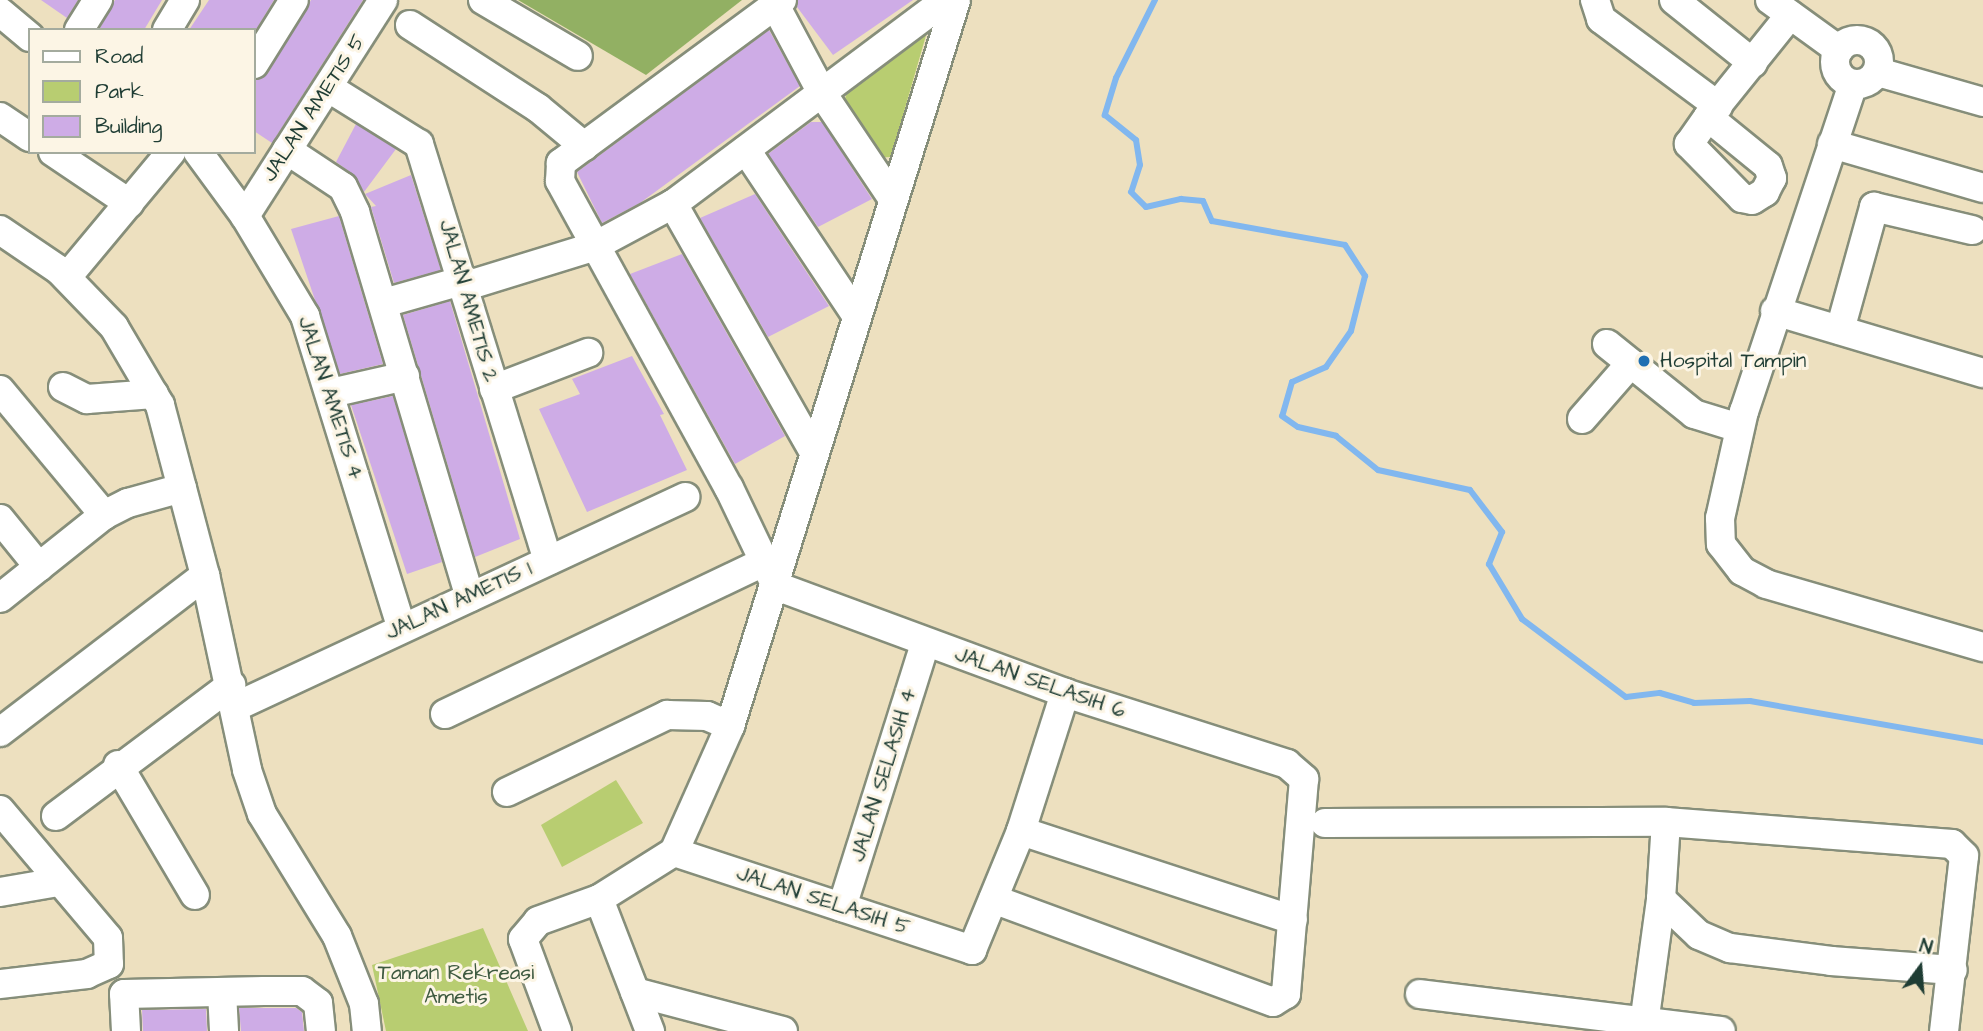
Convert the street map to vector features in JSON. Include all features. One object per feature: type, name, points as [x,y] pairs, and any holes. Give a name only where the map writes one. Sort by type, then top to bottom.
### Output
[{"type":"street","points":[[80,28],[98,0]]},
{"type":"street","points":[[168,28],[185,0]]},
{"type":"street","points":[[256,61],[294,0]]},
{"type":"street","name":"JALAN AMETIS 5","points":[[245,216],[383,0]]},
{"type":"street","points":[[483,0],[578,56]]},
{"type":"street","points":[[384,303],[593,247],[673,204],[946,0]]},
{"type":"street","points":[[557,1031],[523,939],[538,921],[599,899],[674,852],[730,726],[769,574],[813,450],[956,0]]},
{"type":"street","points":[[1595,0],[1601,19],[1713,112],[1753,63],[1780,8],[1839,50]]},
{"type":"street","points":[[1674,0],[1753,63]]},
{"type":"street","points":[[769,574],[729,488],[593,247],[560,181],[561,163],[778,3],[822,93],[893,199]]},
{"type":"street","points":[[0,12],[28,35]]},
{"type":"street","points":[[410,25],[538,107],[584,146]]},
{"type":"street","points":[[1983,103],[1866,78],[1837,71],[1839,50],[1850,41],[1865,41],[1876,50],[1866,78],[1832,144],[1775,311],[1739,428],[1720,518],[1721,544],[1742,571],[1766,584],[1983,647]]},
{"type":"street","name":"JALAN AMETIS 2","points":[[329,88],[419,144],[465,283],[494,389],[548,560]]},
{"type":"street","points":[[0,117],[28,136]]},
{"type":"street","points":[[1832,144],[1983,188]]},
{"type":"street","points":[[287,150],[343,187],[384,303],[470,597]]},
{"type":"street","points":[[746,150],[856,316]]},
{"type":"street","points":[[56,154],[129,203]]},
{"type":"street","points":[[67,277],[169,154]]},
{"type":"street","name":"JALAN AMETIS 4","points":[[200,154],[245,216],[304,316],[331,393],[401,627]]},
{"type":"street","points":[[673,204],[813,450]]},
{"type":"street","points":[[1840,330],[1874,207],[1972,230]]},
{"type":"street","points":[[1,233],[67,277],[114,327],[154,394],[205,575],[247,770],[262,814],[337,936],[363,1004],[367,1031]]},
{"type":"street","points":[[1775,311],[1983,373]]},
{"type":"street","points":[[1608,344],[1694,414],[1739,428]]},
{"type":"street","points":[[494,389],[589,353]]},
{"type":"street","points":[[1582,419],[1631,363]]},
{"type":"street","points":[[331,393],[405,376]]},
{"type":"street","points":[[63,387],[87,399],[154,394]]},
{"type":"street","points":[[0,390],[104,515]]},
{"type":"street","points":[[0,598],[104,515],[128,503],[182,488]]},
{"type":"street","name":"JALAN AMETIS 1","points":[[56,816],[118,765],[233,696],[470,597],[685,497]]},
{"type":"street","points":[[0,519],[39,567]]},
{"type":"street","points":[[445,714],[769,574]]},
{"type":"street","name":"JALAN SELASIH 6","points":[[769,574],[925,643],[1065,693],[1287,764],[1304,779],[1293,920]]},
{"type":"street","points":[[0,732],[205,575]]},
{"type":"street","name":"JALAN SELASIH 4","points":[[842,907],[925,643]]},
{"type":"street","points":[[1021,831],[1293,920],[1286,994],[1273,1002],[993,900],[1021,831],[1065,693]]},
{"type":"street","points":[[507,792],[667,715],[707,716],[730,726]]},
{"type":"street","points":[[118,765],[195,895]]},
{"type":"street","points":[[1325,823],[1666,822],[1952,844],[1961,849],[1964,856],[1944,1031]]},
{"type":"street","points":[[1644,1026],[1661,899],[1666,822]]},
{"type":"street","points":[[0,984],[87,974],[109,964],[108,938],[6,824]]},
{"type":"street","name":"JALAN SELASIH 5","points":[[674,852],[972,950],[993,900]]},
{"type":"street","points":[[0,892],[58,882]]},
{"type":"street","points":[[599,899],[650,1031]]},
{"type":"street","points":[[1661,899],[1699,935],[1730,948],[1953,970]]},
{"type":"street","points":[[126,1031],[124,993],[302,991],[318,1003],[321,1031]]},
{"type":"street","points":[[222,992],[225,1031]]},
{"type":"street","points":[[635,992],[783,1031]]},
{"type":"street","points":[[1420,994],[1644,1026],[1721,1031]]},
{"type":"green space","points":[[518,0],[742,0],[646,75]]},
{"type":"green space","points":[[927,32],[891,157],[874,158],[842,106],[849,88]]},
{"type":"green space","points":[[616,780],[643,823],[562,867],[541,825]]},
{"type":"green space","name":"Taman Rekreasi Ametis","points":[[483,928],[528,1031],[386,1031],[372,965]]},
{"type":"building","points":[[41,0],[78,0],[67,18]]},
{"type":"building","points":[[115,0],[162,0],[145,28],[100,28]]},
{"type":"building","points":[[209,0],[274,0],[256,30],[190,28]]},
{"type":"building","points":[[311,0],[363,0],[272,143],[256,132],[256,80],[268,73]]},
{"type":"building","points":[[798,0],[913,0],[833,55],[797,7]]},
{"type":"building","points":[[769,30],[800,86],[640,203],[602,223],[577,172]]},
{"type":"building","points":[[811,122],[822,122],[872,199],[818,227],[768,154]]},
{"type":"building","points":[[356,124],[396,149],[364,192],[353,174],[336,162]]},
{"type":"building","points":[[411,175],[441,270],[394,283],[371,207],[376,206],[365,194]]},
{"type":"building","points":[[755,194],[829,306],[768,337],[700,218]]},
{"type":"building","points":[[339,216],[383,364],[340,374],[291,229]]},
{"type":"building","points":[[682,254],[785,436],[735,464],[630,274]]},
{"type":"building","points":[[450,301],[520,539],[475,557],[403,315]]},
{"type":"building","points":[[632,356],[664,414],[660,415],[687,470],[587,512],[539,409],[580,394],[572,379]]},
{"type":"building","points":[[393,396],[442,562],[407,574],[351,405]]},
{"type":"building","points":[[239,1008],[296,1008],[302,1012],[304,1031],[241,1031]]},
{"type":"building","points":[[206,1009],[207,1031],[143,1031],[142,1010]]},
{"type":"waterway","points":[[1155,0],[1116,78],[1105,115],[1136,140],[1140,165],[1131,192],[1146,207],[1181,199],[1203,201],[1212,221],[1345,245],[1365,276],[1351,331],[1326,367],[1292,382],[1282,416],[1298,427],[1336,436],[1378,470],[1470,490],[1502,532],[1489,564],[1522,619],[1626,697],[1660,693],[1694,703],[1750,701],[1983,742]]},
{"type":"place","name":"Hospital Tampin","points":[[1644,361]]}]
